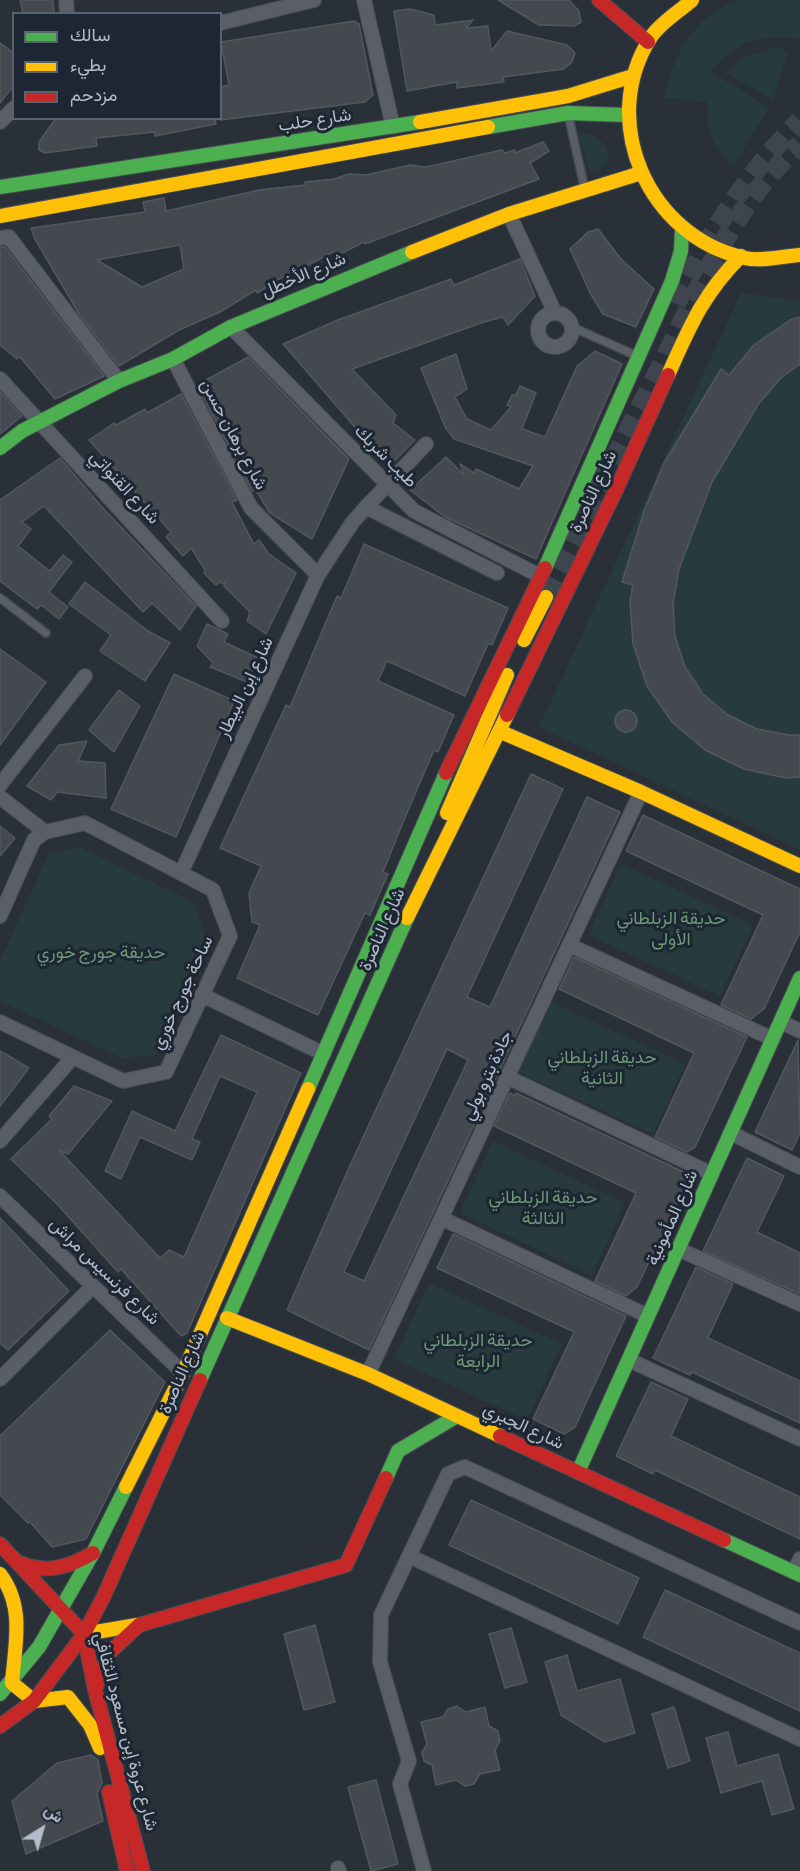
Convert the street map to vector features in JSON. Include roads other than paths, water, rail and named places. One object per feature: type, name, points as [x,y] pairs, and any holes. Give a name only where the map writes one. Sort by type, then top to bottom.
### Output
[{"type":"main road","points":[[600,0],[648,42]]},
{"type":"main road","points":[[692,0],[665,21],[648,42],[633,76],[626,116],[629,145],[638,174],[659,208],[682,230],[720,251],[769,259],[800,255]]},
{"type":"main road","name":"شارع حلب","points":[[0,187],[393,127],[568,96],[633,76]]},
{"type":"main road","name":"شارع حلب","points":[[0,216],[568,113],[626,116]]},
{"type":"main road","name":"شارع الأخطل","points":[[0,448],[38,422],[119,381],[173,359],[231,327],[405,254],[509,214],[638,174]]},
{"type":"main road","name":"شارع الناصرة","points":[[0,1695],[39,1647],[62,1608],[93,1553],[183,1373],[444,777],[548,561],[672,281],[681,251],[682,230]]},
{"type":"main road","name":"شارع الناصرة","points":[[34,1701],[84,1634],[103,1598],[407,919],[617,488],[697,310],[716,281],[741,256]]},
{"type":"main road","points":[[548,561],[598,468],[676,304]]},
{"type":"main road","points":[[407,919],[434,842],[507,676],[546,597]]},
{"type":"main road","points":[[501,732],[641,792],[800,866]]},
{"type":"main road","name":"شارع المأمونية","points":[[578,1472],[800,978]]},
{"type":"main road","name":"شارع الجبري","points":[[227,1318],[368,1374],[797,1574]]},
{"type":"main road","points":[[84,1634],[139,1625],[346,1565],[398,1450],[458,1416]]},
{"type":"main road","name":"شارع عروة إبن مسعود الثقافي","points":[[0,1544],[84,1634],[95,1690],[143,1871]]},
{"type":"main road","points":[[25,1569],[40,1571],[55,1569],[75,1563],[93,1553]]},
{"type":"main road","points":[[0,1574],[20,1592],[27,1592],[31,1582],[25,1569]]},
{"type":"main road","points":[[0,1726],[34,1701],[12,1683],[18,1621],[17,1603],[10,1585]]},
{"type":"main road","points":[[95,1690],[107,1655],[139,1625]]},
{"type":"main road","name":"شارع عروة إبن مسعود الثقافي","points":[[34,1701],[68,1697],[90,1725],[98,1742],[127,1871]]},
{"type":"street","points":[[222,23],[314,0]]},
{"type":"street","points":[[364,0],[393,127]]},
{"type":"street","points":[[0,122],[12,110]]},
{"type":"street","points":[[509,214],[555,313]]},
{"type":"street","points":[[0,238],[9,237],[119,381]]},
{"type":"street","points":[[555,313],[561,314],[572,327],[570,338],[561,346],[544,343],[539,335],[539,324],[542,319],[555,313]]},
{"type":"street","name":"طيب شربك","points":[[231,327],[414,511],[540,576]]},
{"type":"street","name":"شارع برهان حسن","points":[[173,359],[251,508],[318,575]]},
{"type":"street","name":"شارع القنواتي","points":[[0,379],[222,621]]},
{"type":"street","name":"شارع إبن البيطار","points":[[181,873],[318,575],[352,523],[426,444]]},
{"type":"street","points":[[366,507],[497,573]]},
{"type":"street","points":[[0,785],[85,676]]},
{"type":"street","name":"جادة بترو بولي","points":[[368,1374],[641,792]]},
{"type":"street","points":[[0,797],[45,832],[34,840],[0,916]]},
{"type":"street","name":"ساحة جورج خوري","points":[[0,1022],[123,1081],[166,1072],[230,936],[213,890],[85,823],[45,832]]},
{"type":"street","points":[[569,945],[773,1039]]},
{"type":"street","points":[[202,994],[324,1054]]},
{"type":"street","points":[[781,1022],[800,1031]]},
{"type":"street","points":[[0,1142],[73,1057]]},
{"type":"street","points":[[507,1077],[712,1174]]},
{"type":"street","points":[[731,1133],[800,1167]]},
{"type":"street","name":"شارع فرنسيس مراش","points":[[0,1196],[183,1373]]},
{"type":"street","points":[[441,1218],[648,1316]]},
{"type":"street","points":[[678,1249],[800,1304]]},
{"type":"street","points":[[0,1379],[92,1287]]},
{"type":"street","points":[[629,1360],[800,1439]]},
{"type":"street","points":[[424,1871],[400,1784],[409,1761],[380,1662],[381,1616],[448,1474],[465,1467],[800,1623]]},
{"type":"street","points":[[409,1556],[800,1739]]},
{"type":"street","points":[[797,1574],[800,1558]]},
{"type":"lane","points":[[568,113],[585,190]]},
{"type":"lane","points":[[572,327],[637,356]]},
{"type":"lane","points":[[0,598],[46,633]]},
{"type":"tunnel","points":[[676,304],[701,254],[745,184],[780,141],[800,121]]},
{"type":"tunnel","points":[[546,597],[721,247],[757,191],[800,145]]},
{"type":"park label","name":"حديقة الزبلطاني الأولى","points":[[671,929]]},
{"type":"park label","name":"حديقة جورج خوري","points":[[101,953]]},
{"type":"park label","name":"حديقة الزبلطاني الثانية","points":[[602,1068]]},
{"type":"park label","name":"حديقة الزبلطاني الثالثة","points":[[543,1208]]},
{"type":"park label","name":"حديقة الزبلطاني الرابعة","points":[[478,1351]]}]
